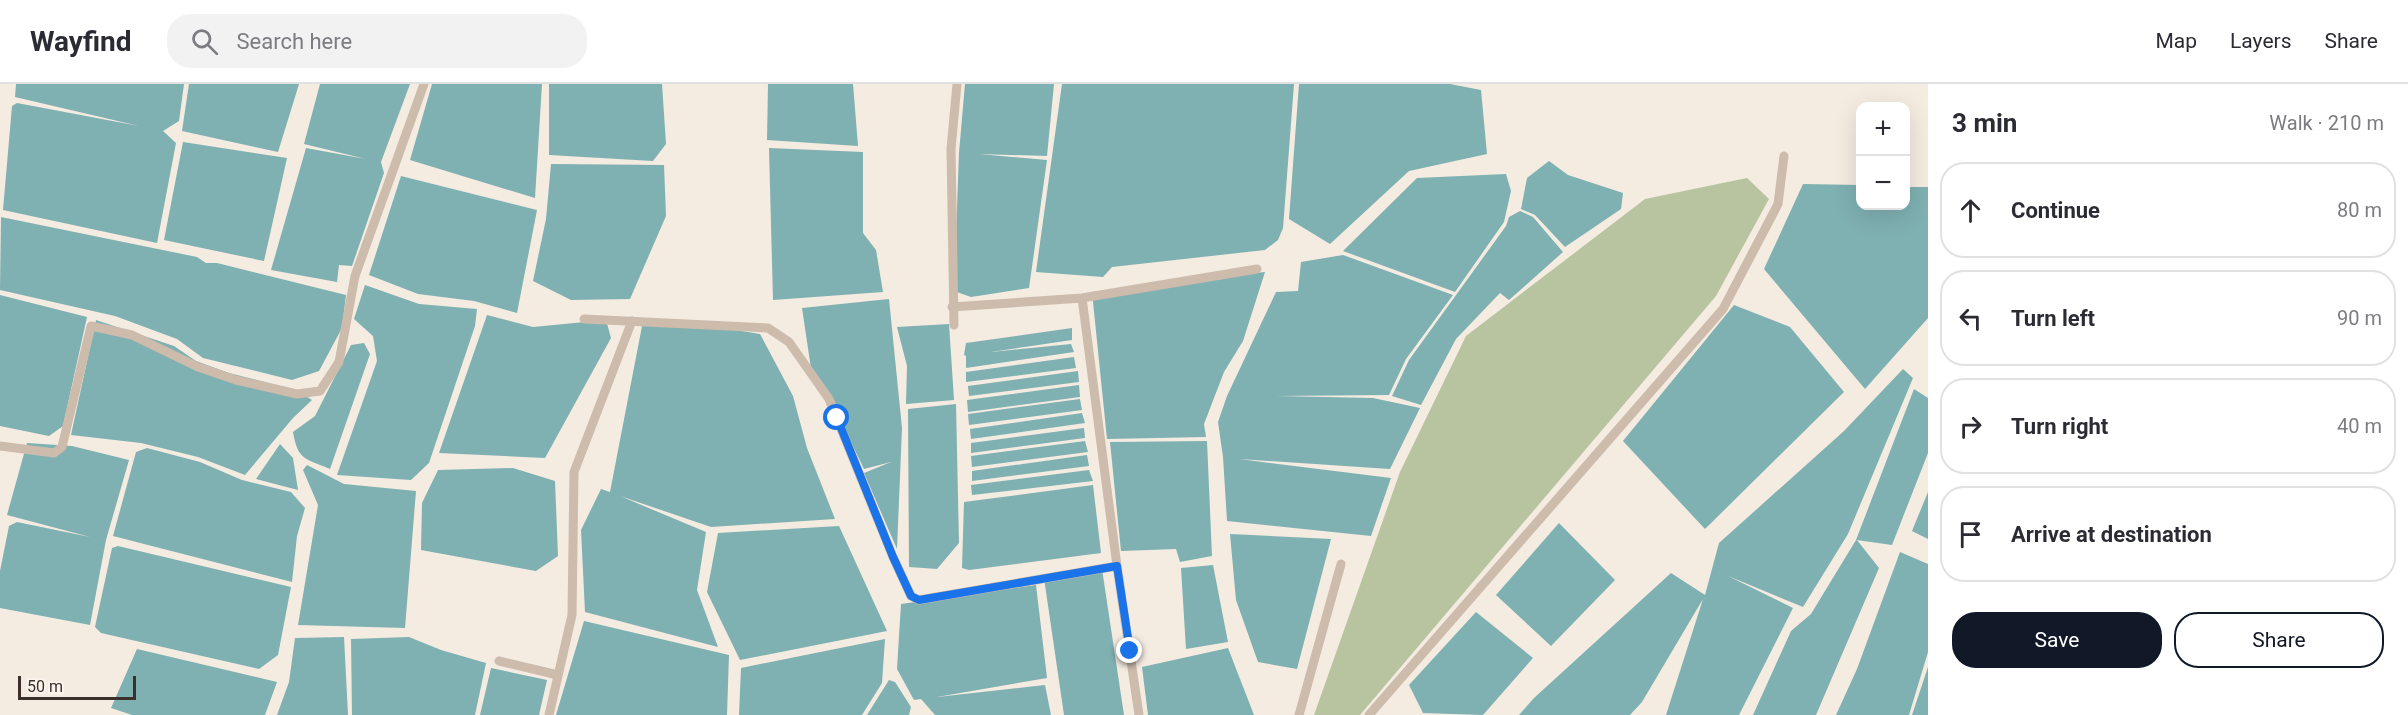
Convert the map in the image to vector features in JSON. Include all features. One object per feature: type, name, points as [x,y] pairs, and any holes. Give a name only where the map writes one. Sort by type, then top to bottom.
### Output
[{"type":"lane","points":[[0,446],[54,453],[62,447],[91,326],[132,336],[198,367],[236,380],[297,394],[320,391],[339,363],[355,276],[424,84]]},
{"type":"lane","points":[[954,325],[951,149],[957,84]]},
{"type":"lane","points":[[1369,715],[1723,309],[1778,204],[1784,156]]},
{"type":"lane","points":[[952,307],[1082,298],[1257,269]]},
{"type":"lane","points":[[1082,298],[1139,715]]},
{"type":"lane","points":[[584,319],[768,328],[789,342],[829,399],[893,557],[911,596],[919,600],[1117,566]]},
{"type":"lane","points":[[549,715],[572,615],[574,472],[632,321]]},
{"type":"lane","points":[[1299,715],[1341,564]]},
{"type":"lane","points":[[499,661],[558,675]]},
{"type":"green space","points":[[1747,178],[1769,199],[1716,296],[1360,715],[1314,715],[1400,472],[1466,336],[1645,199]]},
{"type":"water","points":[[16,84],[184,84],[179,121],[163,131],[176,143],[157,243],[3,210],[12,106],[17,103],[139,126],[15,97]]},
{"type":"water","points":[[189,84],[299,84],[278,152],[182,131]]},
{"type":"water","points":[[320,84],[410,84],[381,162],[384,173],[352,266],[339,265],[337,282],[271,270],[306,148],[366,159],[304,144]]},
{"type":"water","points":[[432,84],[542,84],[535,198],[410,160]]},
{"type":"water","points":[[549,84],[662,84],[666,144],[653,161],[549,155]]},
{"type":"water","points":[[768,84],[853,84],[858,146],[767,140]]},
{"type":"water","points":[[965,84],[1054,84],[1047,156],[979,154],[1047,160],[1029,288],[971,297],[954,291],[959,153]]},
{"type":"water","points":[[1062,84],[1294,84],[1283,228],[1278,240],[1265,250],[1112,267],[1103,277],[1036,272]]},
{"type":"water","points":[[1299,84],[1450,84],[1481,90],[1487,154],[1409,171],[1330,244],[1289,219]]},
{"type":"water","points":[[183,142],[287,158],[264,261],[164,240]]},
{"type":"water","points":[[769,148],[863,152],[863,233],[876,250],[883,292],[773,300]]},
{"type":"water","points":[[1549,161],[1568,175],[1623,193],[1621,209],[1565,247],[1535,215],[1521,209],[1527,178]]},
{"type":"water","points":[[551,164],[664,165],[666,216],[630,299],[571,300],[533,281],[546,219]]},
{"type":"water","points":[[1506,174],[1511,191],[1504,222],[1455,292],[1343,251],[1417,178]]},
{"type":"water","points":[[401,176],[537,210],[517,313],[474,301],[418,294],[369,275]]},
{"type":"water","points":[[1803,184],[1856,185],[1856,210],[1910,210],[1910,187],[1928,187],[1928,318],[1865,389],[1764,269]]},
{"type":"water","points":[[1520,211],[1533,217],[1563,252],[1509,300],[1500,293],[1456,339],[1421,405],[1392,396],[1409,360],[1506,226],[1509,217]]},
{"type":"water","points":[[1,217],[197,257],[206,263],[217,263],[346,295],[342,328],[319,371],[292,380],[203,358],[177,339],[115,316],[0,290]]},
{"type":"water","points":[[1343,255],[1453,295],[1406,359],[1389,395],[1276,396],[1373,398],[1420,408],[1390,469],[1239,459],[1391,478],[1371,536],[1227,521],[1223,457],[1218,422],[1227,396],[1276,292],[1298,291],[1301,262]]},
{"type":"water","points":[[1265,272],[1243,341],[1224,372],[1204,424],[1206,437],[1107,439],[1092,292]]},
{"type":"water","points":[[365,285],[419,304],[477,309],[475,326],[429,463],[411,480],[337,475],[377,361],[373,336],[354,319]]},
{"type":"water","points":[[0,295],[87,317],[63,426],[49,436],[0,426]]},
{"type":"water","points":[[889,299],[902,428],[897,549],[864,473],[891,462],[864,469],[848,436],[812,375],[802,308]]},
{"type":"water","points":[[1734,305],[1790,327],[1844,392],[1705,529],[1623,441]]},
{"type":"water","points":[[487,315],[533,327],[606,320],[611,338],[545,458],[439,453]]},
{"type":"water","points":[[96,320],[174,346],[196,361],[229,373],[296,390],[312,400],[293,418],[245,475],[198,457],[141,443],[71,435]]},
{"type":"water","points":[[643,321],[699,324],[760,334],[793,396],[807,448],[835,519],[711,527],[620,496],[706,532],[697,590],[718,647],[585,612],[581,530],[601,489],[610,492]]},
{"type":"water","points":[[949,324],[954,400],[906,404],[907,366],[897,327]]},
{"type":"water","points":[[1072,328],[1072,340],[991,352],[1071,344],[1074,352],[966,368],[966,356],[964,355],[966,343]]},
{"type":"water","points":[[364,343],[370,354],[330,469],[300,454],[293,432],[315,416],[351,345]]},
{"type":"water","points":[[1074,357],[1076,368],[966,382],[966,372]]},
{"type":"water","points":[[1903,369],[1913,378],[1848,534],[1803,607],[1728,576],[1793,608],[1739,715],[1666,715],[1703,599],[1642,702],[1630,715],[1519,715],[1534,698],[1671,573],[1705,595],[1719,543],[1844,431]]},
{"type":"water","points":[[1078,371],[1079,382],[969,396],[968,386]]},
{"type":"water","points":[[1079,385],[1080,397],[968,412],[967,400]]},
{"type":"water","points":[[1914,389],[1928,398],[1928,453],[1892,545],[1857,540],[1879,568],[1816,715],[1753,715],[1791,631],[1811,614],[1856,540]]},
{"type":"water","points":[[1080,399],[1082,410],[969,425],[968,414]]},
{"type":"water","points":[[956,404],[959,543],[937,569],[909,567],[908,409]]},
{"type":"water","points":[[1082,413],[1085,423],[971,439],[970,429]]},
{"type":"water","points":[[1084,428],[1085,438],[971,453],[971,443]]},
{"type":"water","points":[[1085,441],[1088,452],[972,467],[971,456]]},
{"type":"water","points":[[1207,441],[1212,556],[1180,562],[1176,549],[1121,551],[1110,442]]},
{"type":"water","points":[[27,443],[72,446],[129,460],[106,540],[90,625],[0,608],[0,571],[9,526],[17,522],[90,537],[7,515]]},
{"type":"water","points":[[280,444],[293,458],[298,490],[256,479]]},
{"type":"water","points":[[147,448],[200,462],[242,480],[291,492],[305,508],[297,536],[292,582],[113,536],[136,452]]},
{"type":"water","points":[[1087,455],[1089,466],[972,481],[972,471]]},
{"type":"water","points":[[307,465],[344,484],[416,491],[405,628],[298,625],[318,505],[303,470]]},
{"type":"water","points":[[513,468],[555,481],[558,556],[536,571],[421,550],[422,503],[438,470]]},
{"type":"water","points":[[1089,470],[1093,481],[972,495],[971,485]]},
{"type":"water","points":[[1093,485],[1101,553],[969,570],[962,568],[964,502]]},
{"type":"water","points":[[1928,492],[1928,539],[1912,531]]},
{"type":"water","points":[[1559,523],[1615,580],[1551,646],[1496,595]]},
{"type":"water","points":[[839,526],[887,631],[740,660],[707,592],[718,533]]},
{"type":"water","points":[[1230,534],[1331,539],[1297,669],[1258,662],[1236,600]]},
{"type":"water","points":[[118,546],[291,587],[278,655],[259,669],[101,633],[95,627],[112,548]]},
{"type":"water","points":[[1900,552],[1928,564],[1928,652],[1909,715],[1836,715],[1857,669]]},
{"type":"water","points":[[1213,565],[1228,642],[1186,649],[1181,568]]},
{"type":"water","points":[[1102,569],[1124,715],[1064,715],[1044,578]]},
{"type":"water","points":[[1036,585],[1047,678],[937,697],[1045,685],[1051,715],[935,715],[921,699],[914,700],[897,669],[901,604]]},
{"type":"water","points":[[1476,612],[1533,658],[1483,715],[1423,713],[1409,685]]},
{"type":"water","points":[[584,621],[729,655],[727,715],[556,715]]},
{"type":"water","points":[[344,637],[348,715],[277,715],[289,682],[295,638]]},
{"type":"water","points":[[409,637],[441,650],[486,663],[475,715],[352,715],[351,639]]},
{"type":"water","points":[[885,639],[882,683],[862,715],[739,715],[741,668]]},
{"type":"water","points":[[1228,648],[1254,715],[1148,715],[1142,667]]},
{"type":"water","points":[[137,649],[277,682],[265,715],[132,715],[111,708]]},
{"type":"water","points":[[1928,667],[1928,715],[1912,715]]},
{"type":"water","points":[[491,668],[547,680],[539,715],[480,715]]},
{"type":"water","points":[[889,680],[895,682],[911,707],[909,715],[867,715]]},
{"type":"route","points":[[837,418],[911,596],[919,600],[1117,566],[1130,651]]}]
